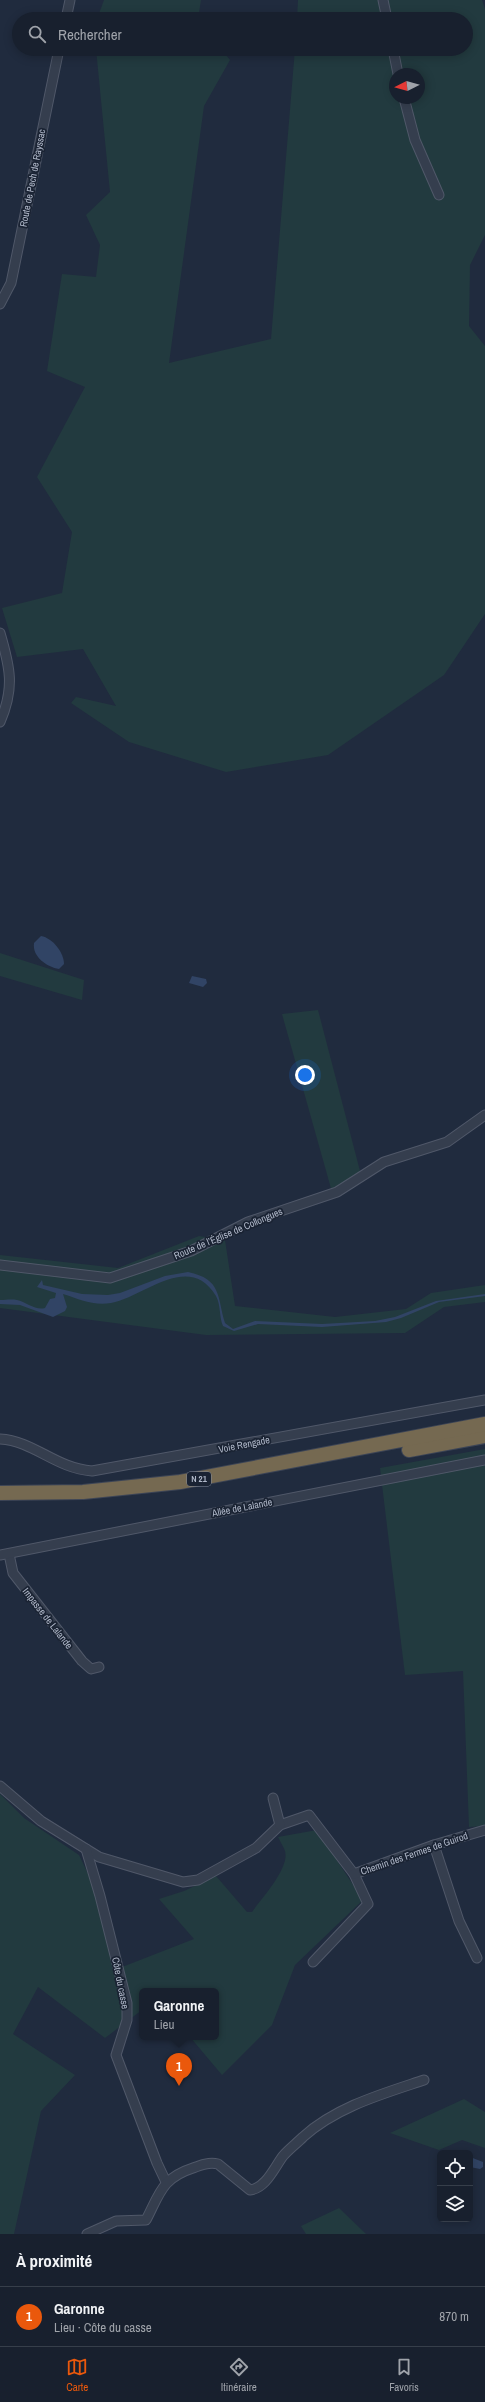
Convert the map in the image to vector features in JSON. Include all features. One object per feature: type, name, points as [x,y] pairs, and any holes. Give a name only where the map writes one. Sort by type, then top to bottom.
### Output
[{"type":"highway","name":"N 21","points":[[0,1493],[82,1492],[180,1482],[485,1424]]},
{"type":"highway","name":"N 21","points":[[0,1501],[114,1499],[181,1492],[485,1436]]},
{"type":"street","points":[[67,12],[70,0]]},
{"type":"street","points":[[383,0],[386,12]]},
{"type":"street","name":"Route de Pech de Rayssac","points":[[0,304],[11,283],[58,56]]},
{"type":"street","points":[[394,56],[397,68]]},
{"type":"street","points":[[406,104],[415,140],[439,195]]},
{"type":"street","points":[[0,632],[10,667],[10,680],[8,701],[0,722]]},
{"type":"street","name":"Route de l’Église de Collongues","points":[[0,1264],[110,1278],[191,1252],[248,1222],[337,1192],[384,1162],[447,1142],[485,1114]]},
{"type":"street","name":"Voie Rengade","points":[[4,1439],[39,1451],[61,1464],[76,1469],[92,1471],[485,1400]]},
{"type":"street","name":"Allée de Lalande","points":[[4,1554],[485,1460]]},
{"type":"street","name":"Impasse de Lalande","points":[[4,1554],[13,1573],[84,1664],[91,1669],[99,1667]]},
{"type":"street","name":"Chemin des Fermes de Guirod","points":[[0,1786],[41,1821],[99,1857],[183,1882],[198,1880],[256,1848],[280,1825],[309,1815],[354,1874],[434,1845],[485,1830]]},
{"type":"street","points":[[273,1798],[280,1825]]},
{"type":"street","points":[[434,1845],[459,1921],[477,1958]]},
{"type":"street","name":"Côte du casse","points":[[86,1849],[104,1911],[127,2003],[127,2020],[116,2055],[157,2163],[166,2182]]},
{"type":"street","points":[[313,1962],[368,1904],[354,1874]]},
{"type":"street","points":[[87,2234],[116,2221],[146,2220],[166,2182],[179,2173],[213,2163],[220,2165],[250,2190],[256,2189],[263,2184],[284,2155],[311,2130],[340,2112],[373,2097],[424,2080]]},
{"type":"green space","points":[[104,0],[201,0],[199,12],[100,12]]},
{"type":"green space","points":[[298,0],[482,0],[485,9],[485,235],[470,265],[469,326],[485,346],[485,614],[444,675],[328,755],[226,772],[129,742],[71,703],[76,697],[116,706],[83,649],[17,657],[2,608],[62,593],[72,532],[37,477],[85,387],[47,371],[62,274],[96,277],[100,245],[86,215],[110,192],[97,56],[227,56],[230,60],[204,106],[169,363],[271,339],[294,56],[473,56],[473,12],[297,12]]},
{"type":"green space","points":[[0,953],[84,980],[82,1000],[0,976]]},
{"type":"green space","points":[[318,1010],[360,1171],[332,1192],[282,1014]]},
{"type":"green space","points":[[199,1236],[225,1240],[235,1306],[335,1317],[406,1309],[431,1293],[485,1285],[485,1302],[444,1307],[405,1333],[206,1335],[0,1308],[0,1255],[118,1268]]},
{"type":"green space","points":[[485,1449],[485,1826],[469,1827],[463,1671],[405,1675],[380,1468]]},
{"type":"green space","points":[[0,1794],[24,1818],[79,1855],[93,1884],[117,1969],[194,1939],[159,1899],[184,1891],[216,1876],[247,1912],[252,1912],[274,1883],[283,1866],[285,1851],[278,1837],[317,1830],[363,1900],[295,1965],[272,2025],[222,2075],[193,2040],[219,2040],[219,1988],[139,1988],[139,2012],[105,2038],[38,1987],[13,2034],[75,2075],[41,2111],[14,2234],[0,2234]]},
{"type":"green space","points":[[464,2099],[485,2112],[485,2148],[462,2140],[439,2150],[390,2133]]},
{"type":"green space","points":[[339,2208],[366,2234],[306,2234],[301,2226]]},
{"type":"water","points":[[41,936],[54,943],[60,951],[64,964],[59,969],[45,964],[35,953],[34,943]]},
{"type":"water","points":[[192,976],[206,979],[207,983],[203,987],[189,983]]},
{"type":"water","points":[[188,1272],[199,1275],[213,1284],[219,1297],[225,1323],[233,1329],[255,1321],[322,1324],[375,1321],[395,1317],[436,1301],[485,1294],[485,1296],[439,1302],[401,1318],[386,1322],[322,1327],[258,1324],[234,1331],[223,1326],[219,1303],[216,1296],[205,1283],[193,1277],[180,1277],[166,1280],[124,1299],[104,1304],[92,1303],[63,1294],[67,1307],[65,1311],[53,1317],[20,1305],[0,1304],[0,1300],[15,1300],[38,1308],[45,1308],[50,1299],[55,1298],[56,1293],[37,1287],[42,1280],[43,1285],[82,1294],[108,1295],[120,1293],[165,1276]]},
{"type":"water","points":[[473,2158],[483,2162],[483,2167],[480,2169],[473,2168]]},
{"type":"place","name":"Garonne","points":[[179,2086]]}]
